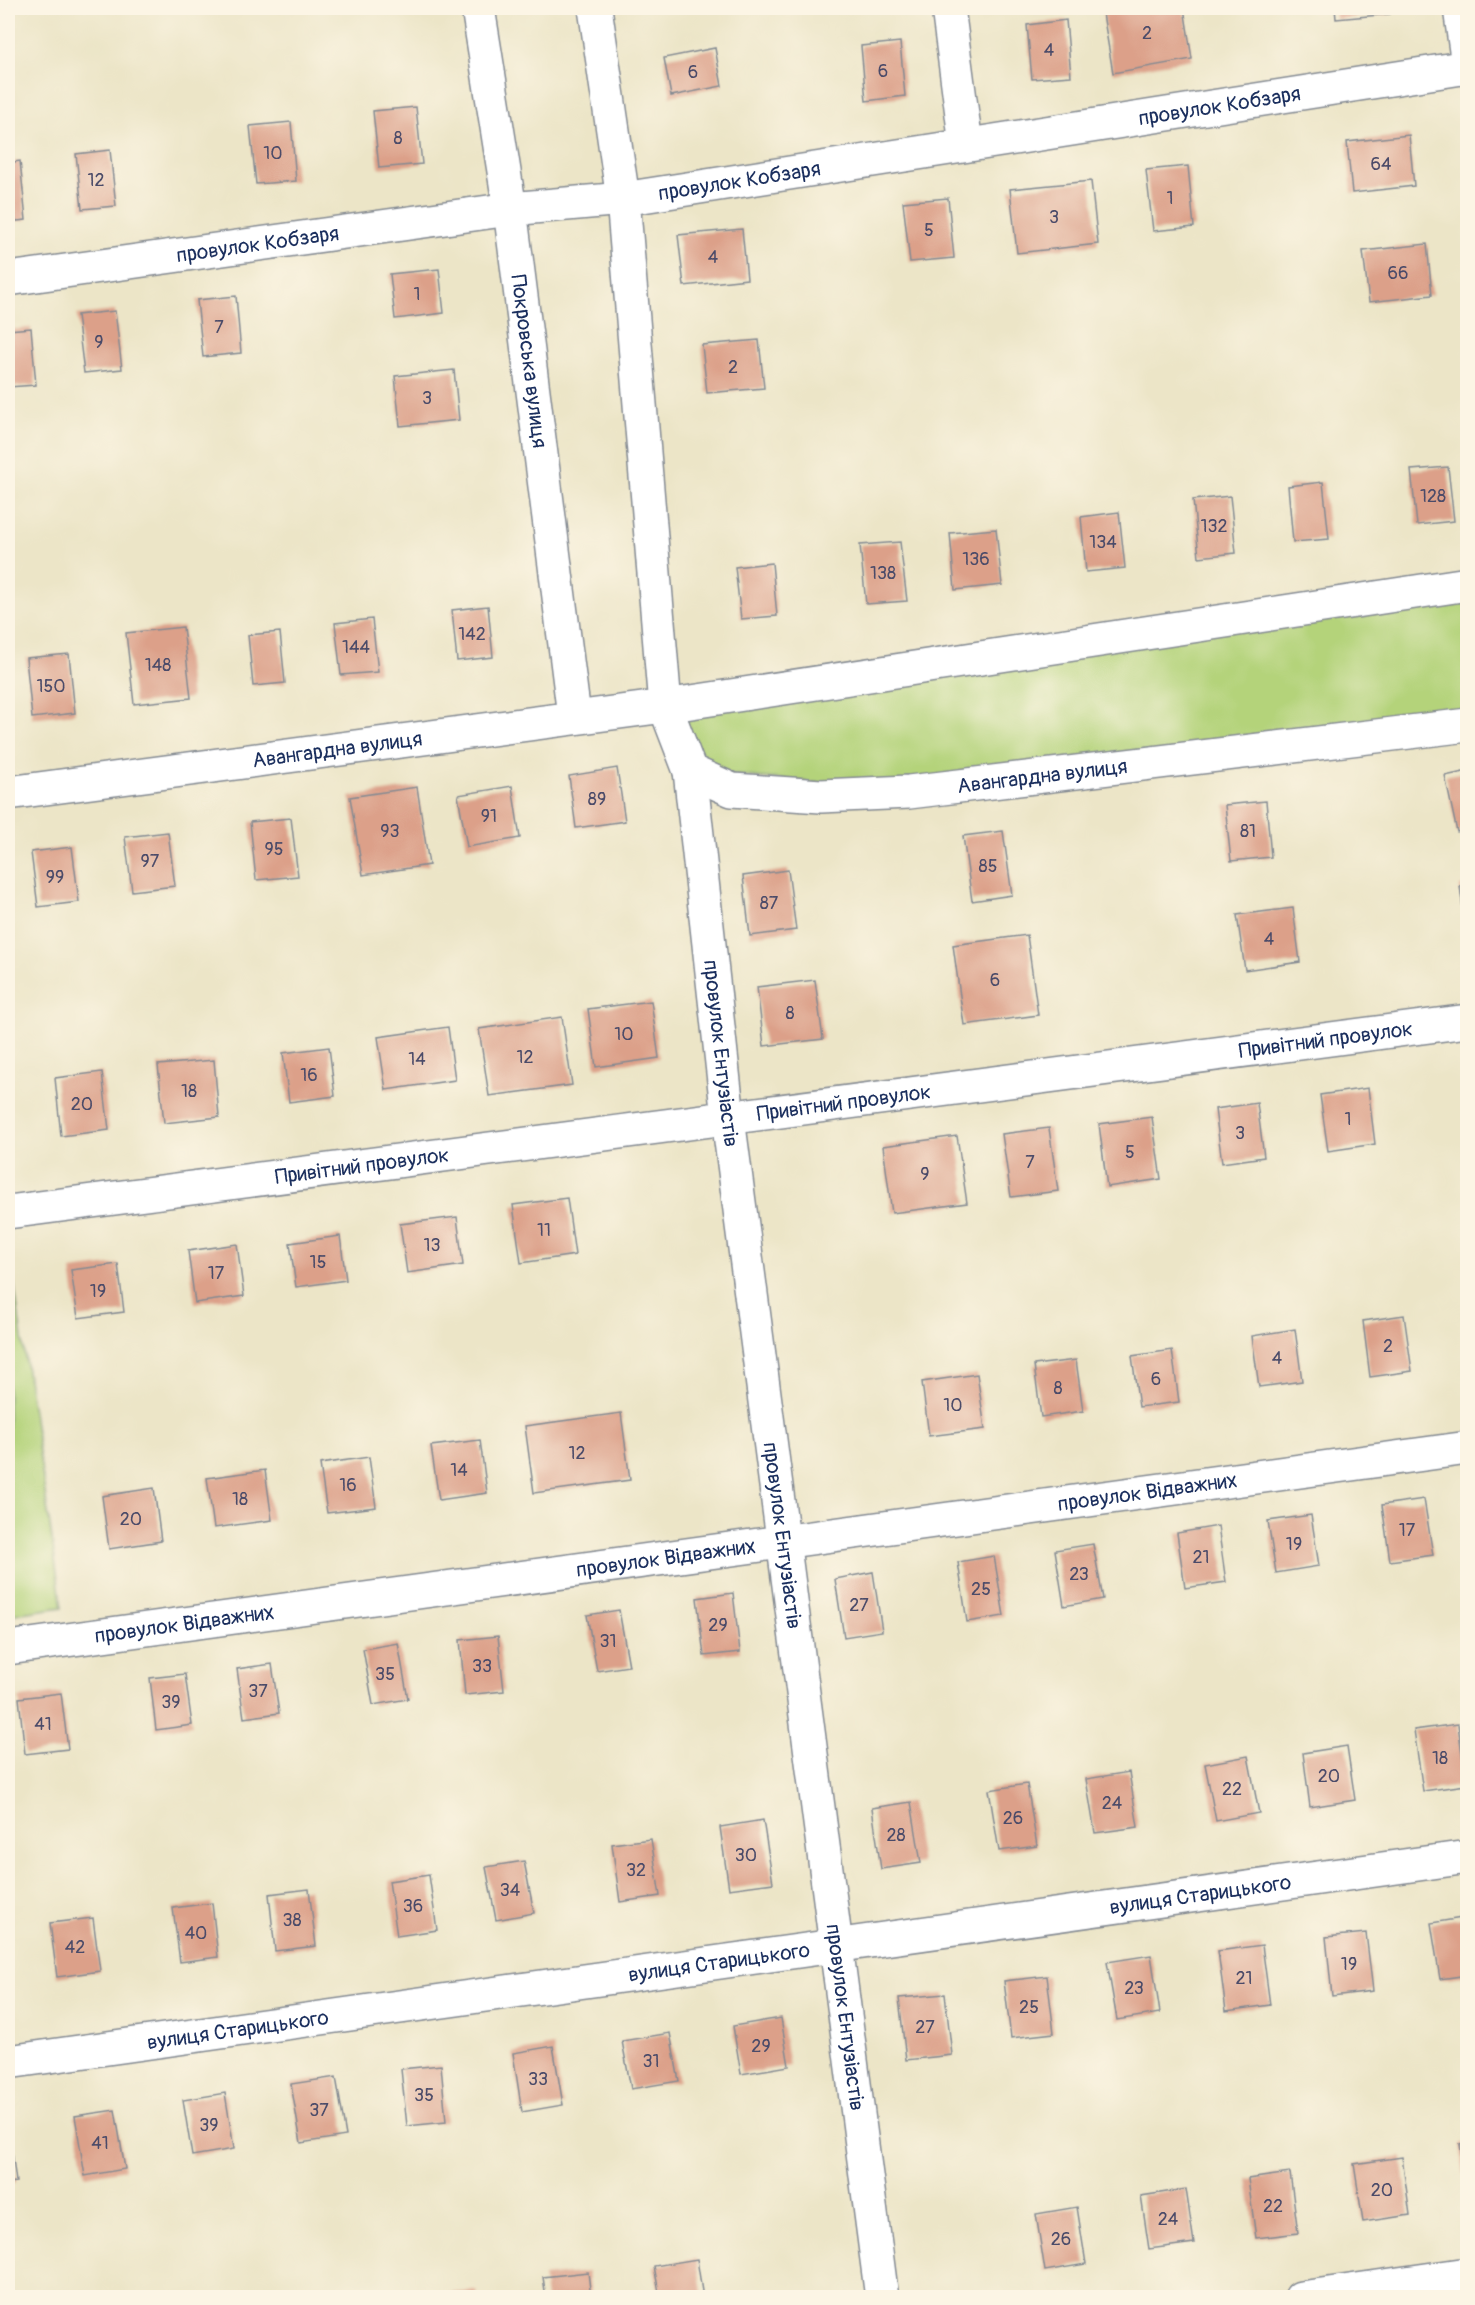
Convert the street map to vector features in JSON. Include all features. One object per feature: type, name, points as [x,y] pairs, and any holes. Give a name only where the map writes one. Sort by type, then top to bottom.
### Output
[{"type":"street","name":"Покровська вулиця","points":[[478,8],[510,209],[574,716]]},
{"type":"street","points":[[596,8],[623,199],[665,706],[690,771]]},
{"type":"street","points":[[948,8],[966,145]]},
{"type":"street","points":[[1460,8],[1467,66]]},
{"type":"street","name":"провулок Кобзаря","points":[[8,279],[510,209],[623,199],[1467,66]]},
{"type":"street","name":"Авангардна вулиця","points":[[8,793],[574,716],[665,706],[1467,584]]},
{"type":"street","name":"Авангардна вулиця","points":[[690,771],[732,790],[821,796],[909,792],[1467,725]]},
{"type":"street","name":"провулок Ентузіастів","points":[[690,771],[728,1118],[882,2298]]},
{"type":"street","name":"Привітний провулок","points":[[8,1212],[1467,1021]]},
{"type":"street","name":"провулок Відважних","points":[[8,1648],[1467,1448]]},
{"type":"street","name":"вулиця Старицького","points":[[8,2062],[1467,1857]]},
{"type":"street","points":[[1300,2298],[1467,2274]]},
{"type":"green space","points":[[1467,584],[1467,725],[909,792],[690,771],[665,706]]},
{"type":"green space","points":[[8,1244],[62,1607],[8,1615]]},
{"type":"building","points":[[1102,8],[1184,8],[1192,59],[1113,73]]},
{"type":"building","points":[[1335,8],[1389,8],[1390,14],[1336,19]]},
{"type":"building","points":[[1066,20],[1071,76],[1032,79],[1027,25]]},
{"type":"building","points":[[900,42],[905,96],[866,101],[861,46]]},
{"type":"building","points":[[715,48],[722,86],[671,96],[664,58]]},
{"type":"building","points":[[416,107],[422,164],[379,168],[373,111]]},
{"type":"building","points":[[291,122],[296,181],[256,184],[250,126]]},
{"type":"building","points":[[1409,135],[1414,186],[1352,193],[1347,142]]},
{"type":"building","points":[[110,150],[116,206],[82,209],[76,154]]},
{"type":"building","points":[[20,161],[26,220],[8,222],[8,163]]},
{"type":"building","points":[[1188,166],[1194,227],[1153,231],[1146,170]]},
{"type":"building","points":[[1091,181],[1098,244],[1017,253],[1010,189]]},
{"type":"building","points":[[948,198],[954,258],[910,262],[903,202]]},
{"type":"building","points":[[742,229],[747,279],[684,286],[678,235]]},
{"type":"building","points":[[1427,244],[1432,295],[1369,302],[1363,251]]},
{"type":"building","points":[[439,269],[444,313],[395,319],[390,274]]},
{"type":"building","points":[[236,296],[241,353],[203,357],[197,300]]},
{"type":"building","points":[[115,311],[122,369],[84,373],[77,315]]},
{"type":"building","points":[[31,328],[36,385],[8,387],[8,330]]},
{"type":"building","points":[[759,340],[764,388],[707,393],[702,345]]},
{"type":"building","points":[[454,370],[459,420],[400,426],[395,376]]},
{"type":"building","points":[[1448,467],[1454,521],[1417,525],[1411,470]]},
{"type":"building","points":[[1323,482],[1329,539],[1293,542],[1288,486]]},
{"type":"building","points":[[1230,496],[1236,553],[1199,557],[1193,500]]},
{"type":"building","points":[[1119,512],[1125,568],[1086,572],[1081,517]]},
{"type":"building","points":[[996,529],[1002,585],[955,590],[950,533]]},
{"type":"building","points":[[900,542],[907,601],[866,604],[860,545]]},
{"type":"building","points":[[772,563],[777,616],[741,619],[735,567]]},
{"type":"building","points":[[488,606],[493,657],[457,661],[452,610]]},
{"type":"building","points":[[372,619],[378,672],[341,675],[335,623]]},
{"type":"building","points":[[183,627],[191,698],[134,704],[126,633]]},
{"type":"building","points":[[280,632],[285,683],[253,686],[248,635]]},
{"type":"building","points":[[69,654],[75,713],[32,718],[26,658]]},
{"type":"building","points":[[617,768],[625,821],[576,828],[569,776]]},
{"type":"building","points":[[1468,771],[1468,830],[1457,832],[1445,776]]},
{"type":"building","points":[[512,786],[520,838],[467,847],[458,795]]},
{"type":"building","points":[[417,787],[429,865],[363,875],[350,797]]},
{"type":"building","points":[[1266,801],[1271,857],[1231,861],[1225,805]]},
{"type":"building","points":[[291,818],[298,876],[256,880],[250,822]]},
{"type":"building","points":[[1003,831],[1012,895],[972,901],[963,836]]},
{"type":"building","points":[[168,832],[175,886],[132,891],[125,837]]},
{"type":"building","points":[[72,847],[79,902],[38,907],[31,852]]},
{"type":"building","points":[[788,870],[796,930],[750,936],[743,876]]},
{"type":"building","points":[[1468,885],[1468,933],[1466,933],[1460,886]]},
{"type":"building","points":[[1293,908],[1300,962],[1245,970],[1237,915]]},
{"type":"building","points":[[1027,935],[1038,1015],[964,1025],[953,945]]},
{"type":"building","points":[[815,980],[823,1039],[764,1046],[757,987]]},
{"type":"building","points":[[651,1001],[659,1058],[596,1067],[588,1009]]},
{"type":"building","points":[[562,1017],[572,1085],[489,1096],[479,1029]]},
{"type":"building","points":[[448,1027],[455,1080],[386,1090],[378,1037]]},
{"type":"building","points":[[329,1047],[335,1096],[289,1102],[283,1053]]},
{"type":"building","points":[[214,1060],[219,1117],[164,1123],[158,1065]]},
{"type":"building","points":[[102,1072],[109,1130],[61,1136],[55,1078]]},
{"type":"building","points":[[1368,1088],[1375,1144],[1328,1151],[1320,1095]]},
{"type":"building","points":[[1257,1103],[1264,1157],[1222,1163],[1215,1109]]},
{"type":"building","points":[[1152,1117],[1161,1179],[1107,1187],[1099,1124]]},
{"type":"building","points":[[1049,1128],[1058,1191],[1011,1197],[1002,1134]]},
{"type":"building","points":[[957,1136],[967,1203],[892,1213],[883,1146]]},
{"type":"building","points":[[567,1198],[575,1255],[521,1263],[513,1205]]},
{"type":"building","points":[[457,1217],[463,1265],[407,1273],[400,1224]]},
{"type":"building","points":[[340,1236],[346,1280],[296,1287],[290,1243]]},
{"type":"building","points":[[237,1244],[244,1296],[195,1303],[188,1251]]},
{"type":"building","points":[[118,1264],[124,1312],[78,1318],[71,1270]]},
{"type":"building","points":[[1404,1315],[1412,1371],[1370,1377],[1363,1321]]},
{"type":"building","points":[[1295,1329],[1302,1381],[1259,1387],[1252,1336]]},
{"type":"building","points":[[1172,1350],[1179,1402],[1139,1407],[1132,1356]]},
{"type":"building","points":[[1076,1360],[1083,1411],[1041,1417],[1034,1365]]},
{"type":"building","points":[[977,1374],[985,1429],[929,1436],[922,1382]]},
{"type":"building","points":[[621,1413],[630,1480],[534,1493],[525,1426]]},
{"type":"building","points":[[480,1440],[487,1493],[439,1500],[431,1446]]},
{"type":"building","points":[[369,1457],[376,1507],[327,1513],[320,1464]]},
{"type":"building","points":[[265,1470],[272,1520],[214,1528],[207,1478]]},
{"type":"building","points":[[154,1488],[161,1541],[109,1549],[102,1496]]},
{"type":"building","points":[[1424,1499],[1433,1555],[1390,1561],[1382,1505]]},
{"type":"building","points":[[1311,1515],[1319,1566],[1276,1573],[1268,1521]]},
{"type":"building","points":[[1218,1526],[1226,1582],[1185,1588],[1177,1533]]},
{"type":"building","points":[[1093,1544],[1103,1599],[1064,1606],[1055,1550]]},
{"type":"building","points":[[994,1556],[1004,1616],[967,1622],[958,1562]]},
{"type":"building","points":[[873,1572],[882,1631],[844,1637],[835,1579]]},
{"type":"building","points":[[733,1593],[740,1652],[704,1656],[697,1598]]},
{"type":"building","points":[[619,1610],[629,1666],[597,1671],[587,1615]]},
{"type":"building","points":[[498,1636],[504,1691],[465,1695],[460,1640]]},
{"type":"building","points":[[398,1643],[408,1699],[373,1705],[363,1649]]},
{"type":"building","points":[[272,1664],[279,1713],[244,1718],[237,1669]]},
{"type":"building","points":[[185,1674],[192,1725],[156,1730],[150,1678]]},
{"type":"building","points":[[61,1693],[68,1749],[25,1754],[19,1698]]},
{"type":"building","points":[[1458,1724],[1466,1785],[1423,1791],[1414,1730]]},
{"type":"building","points":[[1347,1746],[1355,1800],[1310,1807],[1303,1753]]},
{"type":"building","points":[[1248,1756],[1259,1813],[1216,1821],[1205,1764]]},
{"type":"building","points":[[1129,1772],[1138,1827],[1095,1833],[1086,1779]]},
{"type":"building","points":[[1027,1784],[1037,1846],[999,1851],[989,1790]]},
{"type":"building","points":[[911,1802],[921,1863],[881,1869],[872,1808]]},
{"type":"building","points":[[763,1820],[773,1883],[729,1889],[720,1827]]},
{"type":"building","points":[[651,1839],[660,1896],[620,1902],[612,1844]]},
{"type":"building","points":[[524,1861],[534,1913],[496,1920],[486,1867]]},
{"type":"building","points":[[429,1875],[437,1930],[397,1936],[389,1881]]},
{"type":"building","points":[[309,1889],[316,1946],[275,1951],[269,1894]]},
{"type":"building","points":[[212,1903],[218,1957],[180,1962],[173,1908]]},
{"type":"building","points":[[1468,1917],[1468,1975],[1440,1979],[1431,1923]]},
{"type":"building","points":[[93,1918],[100,1971],[57,1977],[50,1923]]},
{"type":"building","points":[[1366,1933],[1373,1991],[1332,1996],[1326,1937]]},
{"type":"building","points":[[1262,1945],[1270,2005],[1226,2011],[1218,1951]]},
{"type":"building","points":[[1151,1955],[1160,2013],[1117,2020],[1107,1962]]},
{"type":"building","points":[[1047,1976],[1054,2033],[1011,2038],[1004,1981]]},
{"type":"building","points":[[945,1994],[952,2055],[906,2060],[899,1998]]},
{"type":"building","points":[[781,2018],[789,2066],[741,2074],[733,2026]]},
{"type":"building","points":[[670,2033],[679,2081],[631,2089],[622,2041]]},
{"type":"building","points":[[553,2046],[563,2105],[522,2112],[513,2053]]},
{"type":"building","points":[[441,2065],[446,2122],[407,2126],[401,2069]]},
{"type":"building","points":[[336,2077],[346,2136],[301,2143],[291,2084]]},
{"type":"building","points":[[225,2093],[234,2149],[192,2156],[183,2100]]},
{"type":"building","points":[[115,2110],[125,2169],[85,2176],[75,2116]]},
{"type":"building","points":[[8,2119],[16,2182],[8,2183]]},
{"type":"building","points":[[1468,2143],[1468,2186],[1466,2186],[1460,2144]]},
{"type":"building","points":[[1402,2157],[1410,2215],[1363,2222],[1354,2164]]},
{"type":"building","points":[[1290,2173],[1298,2233],[1256,2238],[1248,2179]]},
{"type":"building","points":[[1186,2189],[1194,2243],[1149,2249],[1141,2196]]},
{"type":"building","points":[[1077,2207],[1086,2264],[1045,2271],[1036,2214]]},
{"type":"building","points":[[697,2259],[703,2298],[660,2298],[654,2266]]},
{"type":"building","points":[[588,2272],[591,2298],[546,2298],[543,2277]]},
{"type":"building","points":[[477,2291],[478,2298],[441,2298],[441,2294]]}]
